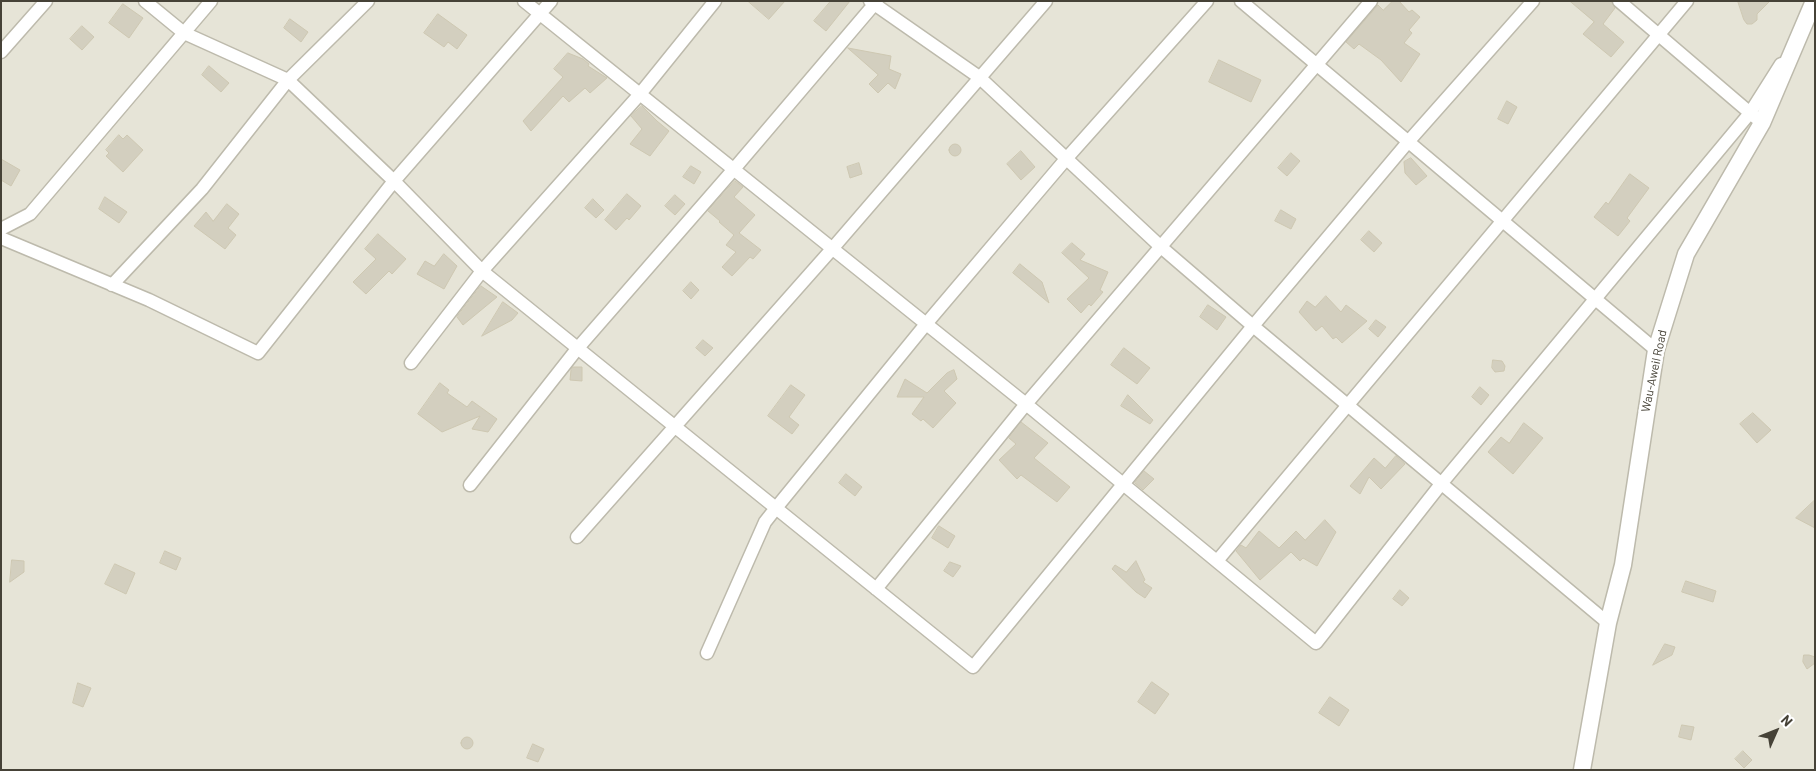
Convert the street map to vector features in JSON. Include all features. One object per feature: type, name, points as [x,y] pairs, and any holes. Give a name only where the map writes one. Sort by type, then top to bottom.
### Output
[{"type":"street","points":[[1,52],[46,1]]},
{"type":"street","points":[[145,1],[184,33],[288,80],[394,181],[482,271],[973,666],[1253,326],[1408,142],[1533,1]]},
{"type":"street","points":[[1,229],[30,214],[211,1]]},
{"type":"street","points":[[112,285],[202,189],[288,80],[368,1]]},
{"type":"street","points":[[524,1],[1026,404],[1316,643],[1442,484],[1596,300],[1756,118],[1619,1]]},
{"type":"street","points":[[1,238],[149,300],[258,353],[394,181],[552,1]]},
{"type":"street","points":[[410,363],[482,271],[640,94],[715,1]]},
{"type":"street","points":[[577,537],[832,249],[1046,1]]},
{"type":"street","points":[[707,653],[765,522],[926,324],[1066,159],[1207,1]]},
{"type":"street","points":[[1240,1],[1656,350]]},
{"type":"street","points":[[876,589],[1026,404],[1371,1]]},
{"type":"street","points":[[1217,561],[1687,1]]},
{"type":"street","name":"Wau-Aweil Road","points":[[1582,770],[1608,623],[1623,565],[1656,350],[1686,254],[1800,35],[1814,1]]},
{"type":"street","points":[[470,485],[577,349],[734,169],[873,2],[979,77],[1161,247],[1608,623]]},
{"type":"shaded area","points":[[1,1],[1815,1],[1815,770],[1,770]]},
{"type":"building","points":[[748,1],[785,1],[769,19]]},
{"type":"building","points":[[831,1],[850,1],[826,31],[814,21]]},
{"type":"building","points":[[1393,1],[1399,1],[1409,12],[1412,10],[1420,17],[1409,30],[1412,33],[1404,43],[1420,54],[1401,82],[1381,60],[1359,44],[1354,49],[1346,42],[1378,5],[1383,10]]},
{"type":"building","points":[[1570,1],[1611,1],[1615,8],[1603,24],[1624,42],[1611,57],[1583,34],[1594,22]]},
{"type":"building","points":[[1738,1],[1770,1],[1757,14],[1757,20],[1752,24],[1747,24]]},
{"type":"building","points":[[123,4],[143,18],[129,38],[109,23]]},
{"type":"building","points":[[438,14],[467,35],[457,49],[448,42],[444,47],[424,33]]},
{"type":"building","points":[[290,19],[308,32],[301,42],[284,28]]},
{"type":"building","points":[[82,26],[94,37],[82,50],[70,39]]},
{"type":"building","points":[[848,48],[891,56],[889,69],[901,74],[895,89],[888,83],[878,93],[869,84],[878,75]]},
{"type":"building","points":[[568,53],[583,59],[589,64],[588,66],[607,78],[590,93],[585,88],[569,102],[563,96],[531,131],[523,121],[563,77],[554,69]]},
{"type":"building","points":[[1219,60],[1261,80],[1251,102],[1209,82]]},
{"type":"building","points":[[209,66],[229,83],[221,92],[202,75]]},
{"type":"building","points":[[1507,101],[1517,107],[1508,124],[1498,119]]},
{"type":"building","points":[[642,106],[669,131],[650,156],[630,144],[642,129],[631,116]]},
{"type":"building","points":[[119,135],[123,139],[127,135],[143,150],[123,172],[106,156],[109,153],[106,150]]},
{"type":"building","points":[[953,144],[957,144],[961,150],[957,156],[953,156],[949,152],[949,148]]},
{"type":"building","points":[[1021,151],[1035,167],[1021,180],[1007,164]]},
{"type":"building","points":[[1291,153],[1300,161],[1287,176],[1278,168]]},
{"type":"building","points":[[1411,158],[1427,176],[1416,185],[1405,173],[1404,162]]},
{"type":"building","points":[[1,159],[20,170],[11,186],[1,180]]},
{"type":"building","points":[[859,163],[862,174],[850,178],[847,167]]},
{"type":"building","points":[[691,166],[701,172],[694,184],[683,177]]},
{"type":"building","points":[[1630,174],[1649,188],[1627,218],[1630,221],[1618,236],[1594,217],[1606,202],[1608,204]]},
{"type":"building","points":[[735,181],[743,187],[734,197],[755,215],[739,233],[761,250],[753,259],[750,257],[732,276],[722,267],[736,252],[726,245],[734,235],[708,211]]},
{"type":"building","points":[[627,194],[641,206],[629,220],[627,218],[616,230],[605,220]]},
{"type":"building","points":[[675,195],[685,204],[675,215],[665,206]]},
{"type":"building","points":[[105,197],[127,212],[119,223],[99,209]]},
{"type":"building","points":[[593,199],[604,210],[596,218],[585,208]]},
{"type":"building","points":[[227,204],[239,214],[228,228],[236,235],[225,249],[194,226],[206,212],[213,221]]},
{"type":"building","points":[[1281,210],[1296,219],[1291,229],[1275,221]]},
{"type":"building","points":[[1369,231],[1382,243],[1374,252],[1361,240]]},
{"type":"building","points":[[378,234],[406,259],[392,274],[389,271],[366,294],[353,282],[376,259],[365,249]]},
{"type":"building","points":[[1072,243],[1085,254],[1080,260],[1108,272],[1100,290],[1103,292],[1091,306],[1089,304],[1081,313],[1067,299],[1089,278],[1062,253]]},
{"type":"building","points":[[444,254],[457,266],[444,289],[417,274],[425,261],[434,266]]},
{"type":"building","points":[[1020,264],[1042,282],[1049,303],[1013,273]]},
{"type":"building","points":[[691,282],[699,290],[691,299],[683,291]]},
{"type":"building","points":[[481,286],[497,297],[463,325],[457,317]]},
{"type":"building","points":[[1326,296],[1341,312],[1346,305],[1367,321],[1342,343],[1336,337],[1333,339],[1322,326],[1316,331],[1299,312],[1307,301],[1315,307]]},
{"type":"building","points":[[503,302],[518,313],[512,320],[482,336]]},
{"type":"building","points":[[1208,305],[1226,317],[1217,330],[1200,317]]},
{"type":"building","points":[[1376,320],[1386,327],[1378,337],[1369,329]]},
{"type":"building","points":[[703,340],[713,348],[705,356],[696,348]]},
{"type":"building","points":[[1124,348],[1150,368],[1137,384],[1111,365]]},
{"type":"building","points":[[1493,360],[1502,361],[1505,366],[1504,371],[1495,372],[1492,368]]},
{"type":"building","points":[[573,367],[582,367],[582,381],[570,380]]},
{"type":"building","points":[[954,370],[957,379],[944,391],[956,403],[933,428],[923,419],[921,421],[912,414],[924,397],[897,397],[905,379],[927,393],[947,373]]},
{"type":"building","points":[[440,383],[449,390],[447,393],[467,407],[472,401],[497,419],[488,432],[472,429],[480,416],[442,432],[418,414]]},
{"type":"building","points":[[791,385],[805,395],[789,417],[799,425],[792,434],[768,416]]},
{"type":"building","points":[[1480,387],[1489,395],[1481,405],[1472,397]]},
{"type":"building","points":[[1128,395],[1153,420],[1150,424],[1121,406]]},
{"type":"building","points":[[1753,413],[1771,430],[1757,443],[1740,424]]},
{"type":"building","points":[[1021,422],[1048,443],[1034,458],[1070,487],[1057,502],[1021,475],[1017,479],[999,460],[1016,444],[1009,438]]},
{"type":"building","points":[[1524,423],[1543,438],[1513,474],[1488,452],[1501,437],[1509,443]]},
{"type":"building","points":[[1396,456],[1405,464],[1381,489],[1369,477],[1360,494],[1350,486],[1374,458],[1385,468]]},
{"type":"building","points":[[1144,471],[1154,479],[1143,490],[1135,483]]},
{"type":"building","points":[[846,474],[862,487],[855,496],[839,483]]},
{"type":"building","points":[[1815,500],[1815,528],[1796,518]]},
{"type":"building","points":[[1325,520],[1336,532],[1317,566],[1303,558],[1300,561],[1291,552],[1260,580],[1236,551],[1241,545],[1246,548],[1259,531],[1279,548],[1296,531],[1305,540]]},
{"type":"building","points":[[939,526],[955,536],[948,548],[932,538]]},
{"type":"building","points":[[165,551],[181,558],[176,570],[160,563]]},
{"type":"building","points":[[12,560],[24,561],[24,572],[10,582]]},
{"type":"building","points":[[1136,561],[1145,580],[1143,582],[1152,588],[1145,598],[1112,569],[1115,565],[1126,572]]},
{"type":"building","points":[[950,562],[961,566],[953,577],[944,571]]},
{"type":"building","points":[[115,564],[135,573],[126,594],[105,584]]},
{"type":"building","points":[[1686,581],[1716,591],[1713,602],[1682,592]]},
{"type":"building","points":[[1400,590],[1409,598],[1402,606],[1393,599]]},
{"type":"building","points":[[1665,644],[1675,647],[1672,655],[1653,665]]},
{"type":"building","points":[[1804,655],[1815,657],[1815,663],[1807,669],[1803,662]]},
{"type":"building","points":[[1152,682],[1169,694],[1155,714],[1138,702]]},
{"type":"building","points":[[78,683],[91,688],[83,707],[73,703]]},
{"type":"building","points":[[1330,697],[1349,710],[1339,726],[1319,713]]},
{"type":"building","points":[[1682,725],[1694,727],[1691,740],[1679,737]]},
{"type":"building","points":[[465,737],[469,737],[473,743],[469,749],[465,749],[461,745],[461,741]]},
{"type":"building","points":[[533,744],[544,749],[538,762],[527,758]]},
{"type":"building","points":[[1743,751],[1752,760],[1744,768],[1735,759]]}]
